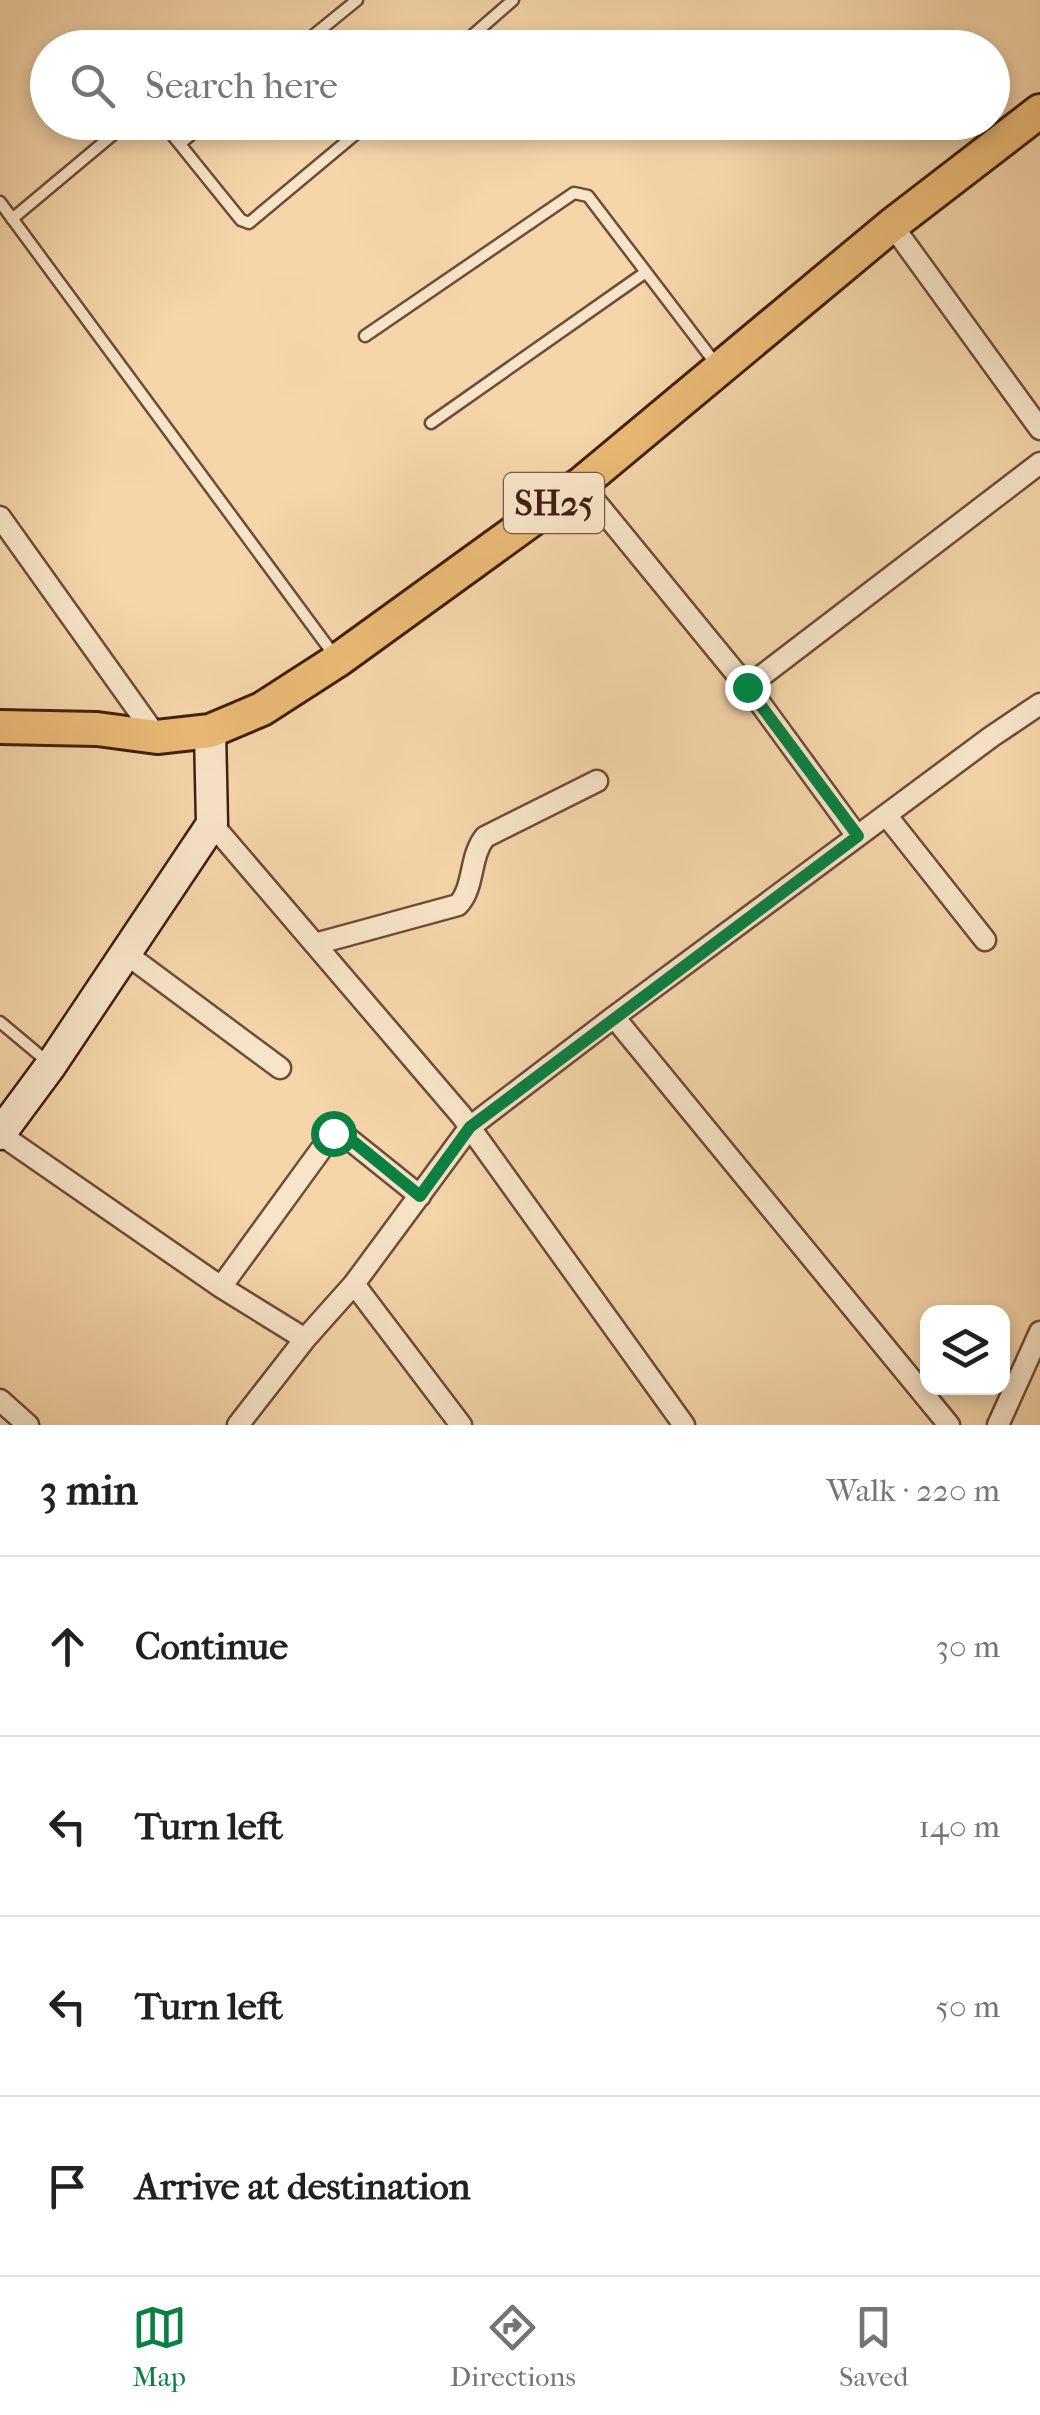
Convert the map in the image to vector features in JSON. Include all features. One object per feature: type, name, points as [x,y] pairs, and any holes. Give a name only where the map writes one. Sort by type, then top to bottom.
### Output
[{"type":"main road","name":"SH25","points":[[1010,134],[1040,111]]},
{"type":"main road","name":"SH25","points":[[0,727],[98,729],[157,737],[210,731],[262,709],[338,660],[581,484],[892,225],[1002,140]]},
{"type":"street","points":[[892,225],[1040,430]]},
{"type":"street","points":[[747,687],[1040,463]]},
{"type":"street","points":[[581,484],[747,687],[858,836]]},
{"type":"street","points":[[0,516],[157,737]]},
{"type":"street","points":[[238,1425],[354,1284],[470,1127],[886,815],[1039,706]]},
{"type":"street","points":[[210,731],[212,824],[51,1065],[0,1134],[222,1287],[305,1339]]},
{"type":"street","points":[[315,944],[458,905],[465,898],[478,848],[485,838],[597,781]]},
{"type":"street","points":[[886,815],[985,940]]},
{"type":"street","points":[[212,824],[470,1127],[684,1425]]},
{"type":"street","points":[[125,954],[280,1068]]},
{"type":"street","points":[[614,1017],[950,1425]]},
{"type":"street","points":[[222,1287],[333,1133],[344,1134],[420,1196]]},
{"type":"street","points":[[354,1284],[461,1425]]},
{"type":"street","points":[[998,1425],[1034,1359],[1040,1332]]},
{"type":"street","points":[[0,1400],[28,1425]]},
{"type":"lane","points":[[320,30],[357,0]]},
{"type":"lane","points":[[479,30],[514,0]]},
{"type":"lane","points":[[12,219],[106,140]]},
{"type":"lane","points":[[178,140],[241,220],[249,223],[348,140]]},
{"type":"lane","points":[[181,143],[185,140]]},
{"type":"lane","points":[[365,336],[574,193],[588,196],[720,370]]},
{"type":"lane","points":[[0,202],[338,660]]},
{"type":"lane","points":[[431,423],[646,272]]},
{"type":"lane","points":[[0,1022],[51,1065]]},
{"type":"route","points":[[333,1133],[344,1134],[420,1196],[470,1127],[858,836],[747,687]]}]
